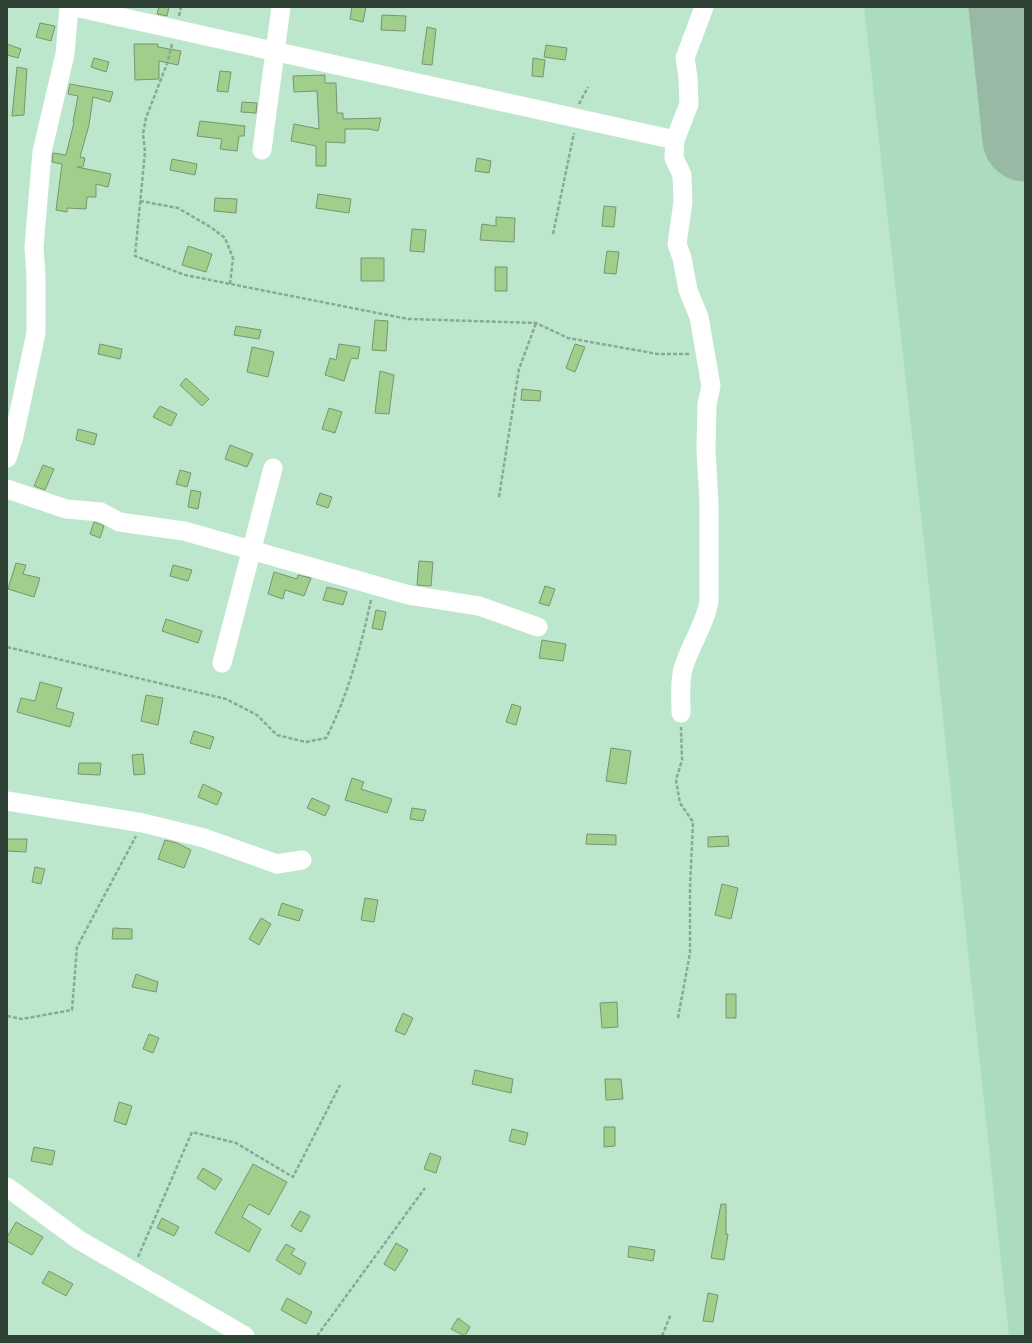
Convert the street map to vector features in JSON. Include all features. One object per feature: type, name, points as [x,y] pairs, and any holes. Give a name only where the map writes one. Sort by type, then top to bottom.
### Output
[{"type":"street","points":[[7,458],[14,436],[35,339],[36,277],[34,247],[42,152],[65,54],[69,7]]},
{"type":"street","points":[[75,7],[675,140]]},
{"type":"street","points":[[262,150],[281,7]]},
{"type":"street","points":[[681,713],[682,673],[685,663],[707,616],[709,602],[709,503],[706,449],[707,404],[711,386],[699,317],[688,290],[682,258],[677,244],[683,202],[682,176],[674,158],[675,140],[689,104],[688,77],[685,58],[704,7]]},
{"type":"street","points":[[222,663],[273,468]]},
{"type":"street","points":[[7,489],[66,509],[101,512],[119,522],[184,531],[409,595],[479,606],[538,627]]},
{"type":"street","points":[[7,801],[143,823],[204,838],[277,864],[302,860]]},
{"type":"street","points":[[7,1187],[79,1240],[245,1336]]},
{"type":"path","points":[[181,7],[168,61],[146,118],[135,256],[184,275],[408,319],[536,323],[568,338],[658,354],[706,354]]},
{"type":"path","points":[[553,234],[579,103],[588,87]]},
{"type":"path","points":[[140,201],[178,208],[212,228],[225,238],[233,258],[230,284]]},
{"type":"path","points":[[499,497],[519,369],[536,323]]},
{"type":"path","points":[[7,647],[226,699],[257,715],[277,736],[306,742],[326,738],[336,719],[365,628],[374,586]]},
{"type":"path","points":[[678,1018],[690,953],[690,888],[693,822],[680,803],[676,780],[682,760],[681,713]]},
{"type":"path","points":[[7,1016],[22,1019],[72,1010],[77,946],[143,823]]},
{"type":"path","points":[[132,1271],[192,1132],[236,1143],[293,1177],[340,1085]]},
{"type":"path","points":[[317,1336],[425,1188]]},
{"type":"path","points":[[662,1336],[671,1314]]},
{"type":"shaded area","points":[[864,7],[1025,7],[1025,1336],[1009,1336],[929,587]]},
{"type":"building","points":[[159,7],[169,7],[167,16],[157,14]]},
{"type":"building","points":[[352,7],[366,7],[363,22],[350,19]]},
{"type":"building","points":[[382,15],[406,16],[405,31],[381,30]]},
{"type":"building","points":[[40,23],[55,26],[51,41],[36,37]]},
{"type":"building","points":[[427,27],[436,29],[432,65],[422,64]]},
{"type":"building","points":[[7,44],[21,49],[18,58],[7,55]]},
{"type":"building","points":[[134,44],[158,44],[158,47],[181,51],[178,65],[159,61],[159,79],[135,80]]},
{"type":"building","points":[[546,45],[567,48],[565,60],[544,57]]},
{"type":"building","points":[[94,58],[109,62],[106,72],[91,67]]},
{"type":"building","points":[[533,58],[545,60],[543,77],[532,76]]},
{"type":"building","points":[[17,67],[27,69],[24,115],[12,116]]},
{"type":"building","points":[[220,71],[231,72],[228,92],[217,91]]},
{"type":"building","points":[[325,75],[325,83],[336,83],[337,113],[343,113],[343,119],[381,118],[378,131],[369,129],[345,129],[345,143],[326,142],[326,166],[316,166],[316,146],[291,141],[294,124],[319,129],[317,91],[294,92],[293,76]]},
{"type":"building","points":[[70,84],[113,92],[110,102],[93,97],[89,125],[80,157],[85,158],[83,167],[77,167],[111,174],[108,187],[96,184],[96,197],[87,197],[86,209],[67,208],[67,212],[56,210],[62,164],[52,162],[53,153],[66,155],[74,122],[78,96],[68,94]]},
{"type":"building","points":[[242,102],[257,103],[256,113],[241,112]]},
{"type":"building","points":[[200,121],[245,126],[244,136],[239,136],[237,151],[220,149],[222,139],[197,136]]},
{"type":"building","points":[[477,158],[491,161],[489,173],[475,171]]},
{"type":"building","points":[[172,159],[197,164],[195,175],[170,170]]},
{"type":"building","points":[[318,194],[351,199],[349,213],[316,208]]},
{"type":"building","points":[[215,198],[237,199],[236,213],[214,211]]},
{"type":"building","points":[[604,206],[616,207],[614,227],[602,226]]},
{"type":"building","points":[[496,217],[515,218],[514,242],[480,240],[482,224],[496,226]]},
{"type":"building","points":[[412,229],[426,230],[424,252],[410,251]]},
{"type":"building","points":[[188,246],[212,254],[206,272],[182,265]]},
{"type":"building","points":[[607,251],[619,252],[616,274],[604,273]]},
{"type":"building","points":[[361,258],[384,258],[384,281],[361,281]]},
{"type":"building","points":[[495,267],[507,267],[507,291],[495,291]]},
{"type":"building","points":[[375,320],[388,321],[386,351],[372,350]]},
{"type":"building","points":[[236,326],[261,330],[259,339],[234,335]]},
{"type":"building","points":[[100,344],[122,349],[120,359],[98,354]]},
{"type":"building","points":[[339,344],[360,347],[358,359],[351,358],[344,381],[325,375],[330,358],[336,360]]},
{"type":"building","points":[[575,344],[585,347],[575,372],[566,368]]},
{"type":"building","points":[[252,347],[274,352],[268,377],[247,372]]},
{"type":"building","points":[[380,371],[394,375],[389,414],[375,413]]},
{"type":"building","points":[[186,378],[209,399],[202,406],[180,385]]},
{"type":"building","points":[[522,389],[541,391],[540,401],[521,400]]},
{"type":"building","points":[[160,406],[177,414],[171,426],[153,417]]},
{"type":"building","points":[[329,408],[342,412],[335,433],[322,429]]},
{"type":"building","points":[[78,429],[97,434],[94,445],[76,440]]},
{"type":"building","points":[[230,445],[253,454],[247,467],[225,459]]},
{"type":"building","points":[[43,465],[54,469],[45,490],[34,486]]},
{"type":"building","points":[[180,470],[191,473],[187,487],[176,484]]},
{"type":"building","points":[[191,490],[201,492],[198,509],[188,507]]},
{"type":"building","points":[[320,493],[332,497],[328,508],[316,504]]},
{"type":"building","points":[[94,522],[104,526],[100,538],[90,534]]},
{"type":"building","points":[[419,561],[433,562],[431,586],[417,585]]},
{"type":"building","points":[[16,563],[26,565],[23,574],[40,578],[34,597],[8,589]]},
{"type":"building","points":[[173,565],[192,570],[188,581],[170,576]]},
{"type":"building","points":[[274,572],[297,579],[298,575],[311,578],[304,596],[285,590],[283,599],[268,594]]},
{"type":"building","points":[[545,586],[555,589],[549,606],[539,603]]},
{"type":"building","points":[[327,587],[347,592],[343,605],[323,600]]},
{"type":"building","points":[[376,610],[386,612],[382,630],[372,628]]},
{"type":"building","points":[[166,619],[202,631],[198,643],[162,631]]},
{"type":"building","points":[[542,640],[566,644],[563,661],[539,658]]},
{"type":"building","points":[[40,682],[62,688],[56,708],[74,713],[70,727],[17,712],[21,698],[35,701]]},
{"type":"building","points":[[146,695],[163,698],[158,725],[141,721]]},
{"type":"building","points":[[512,704],[521,707],[516,725],[506,722]]},
{"type":"building","points":[[194,731],[214,737],[210,749],[190,743]]},
{"type":"building","points":[[611,748],[631,751],[626,784],[606,781]]},
{"type":"building","points":[[143,754],[145,774],[134,775],[132,755]]},
{"type":"building","points":[[79,763],[101,763],[100,775],[78,774]]},
{"type":"building","points":[[352,778],[364,782],[361,789],[392,799],[387,813],[345,800]]},
{"type":"building","points":[[203,784],[222,793],[217,805],[198,797]]},
{"type":"building","points":[[312,798],[330,806],[325,816],[307,808]]},
{"type":"building","points":[[412,808],[426,810],[423,821],[410,819]]},
{"type":"building","points":[[587,834],[616,835],[616,845],[586,844]]},
{"type":"building","points":[[728,836],[729,846],[708,847],[708,837]]},
{"type":"building","points":[[7,839],[27,839],[26,852],[7,851]]},
{"type":"building","points":[[165,840],[177,843],[191,850],[184,868],[158,859]]},
{"type":"building","points":[[35,867],[45,869],[41,884],[32,882]]},
{"type":"building","points":[[722,884],[738,888],[731,919],[715,915]]},
{"type":"building","points":[[365,898],[378,900],[374,922],[361,920]]},
{"type":"building","points":[[282,903],[303,910],[299,921],[278,915]]},
{"type":"building","points":[[261,918],[271,924],[259,945],[249,939]]},
{"type":"building","points":[[113,928],[132,929],[132,939],[112,939]]},
{"type":"building","points":[[136,974],[158,982],[156,992],[132,987]]},
{"type":"building","points":[[726,994],[736,994],[736,1018],[726,1018]]},
{"type":"building","points":[[617,1002],[618,1027],[602,1028],[600,1003]]},
{"type":"building","points":[[403,1013],[413,1018],[405,1035],[395,1031]]},
{"type":"building","points":[[149,1034],[159,1038],[153,1053],[143,1049]]},
{"type":"building","points":[[475,1070],[513,1079],[511,1093],[472,1084]]},
{"type":"building","points":[[605,1079],[621,1079],[623,1099],[606,1100]]},
{"type":"building","points":[[119,1102],[132,1106],[126,1125],[114,1121]]},
{"type":"building","points":[[604,1127],[615,1127],[615,1146],[604,1147]]},
{"type":"building","points":[[512,1129],[528,1133],[525,1145],[509,1141]]},
{"type":"building","points":[[34,1147],[55,1151],[52,1165],[31,1161]]},
{"type":"building","points":[[430,1153],[441,1157],[436,1173],[424,1169]]},
{"type":"building","points":[[253,1164],[287,1182],[269,1215],[249,1204],[242,1217],[261,1229],[249,1252],[215,1233]]},
{"type":"building","points":[[203,1168],[222,1179],[215,1190],[197,1178]]},
{"type":"building","points":[[721,1204],[726,1204],[726,1234],[728,1234],[724,1260],[711,1258]]},
{"type":"building","points":[[300,1211],[310,1216],[301,1232],[291,1226]]},
{"type":"building","points":[[162,1218],[179,1227],[174,1236],[157,1228]]},
{"type":"building","points":[[16,1222],[43,1237],[32,1255],[7,1241],[7,1237]]},
{"type":"building","points":[[396,1243],[408,1250],[395,1271],[384,1264]]},
{"type":"building","points":[[286,1244],[295,1249],[291,1254],[306,1263],[300,1275],[276,1260]]},
{"type":"building","points":[[629,1246],[655,1250],[653,1261],[628,1257]]},
{"type":"building","points":[[49,1271],[73,1284],[66,1296],[42,1283]]},
{"type":"building","points":[[708,1293],[718,1295],[713,1322],[703,1321]]},
{"type":"building","points":[[287,1298],[312,1312],[306,1324],[281,1310]]},
{"type":"building","points":[[458,1318],[470,1327],[465,1336],[451,1329]]},
{"type":"runway","points":[[1011,7],[1025,139]]}]
